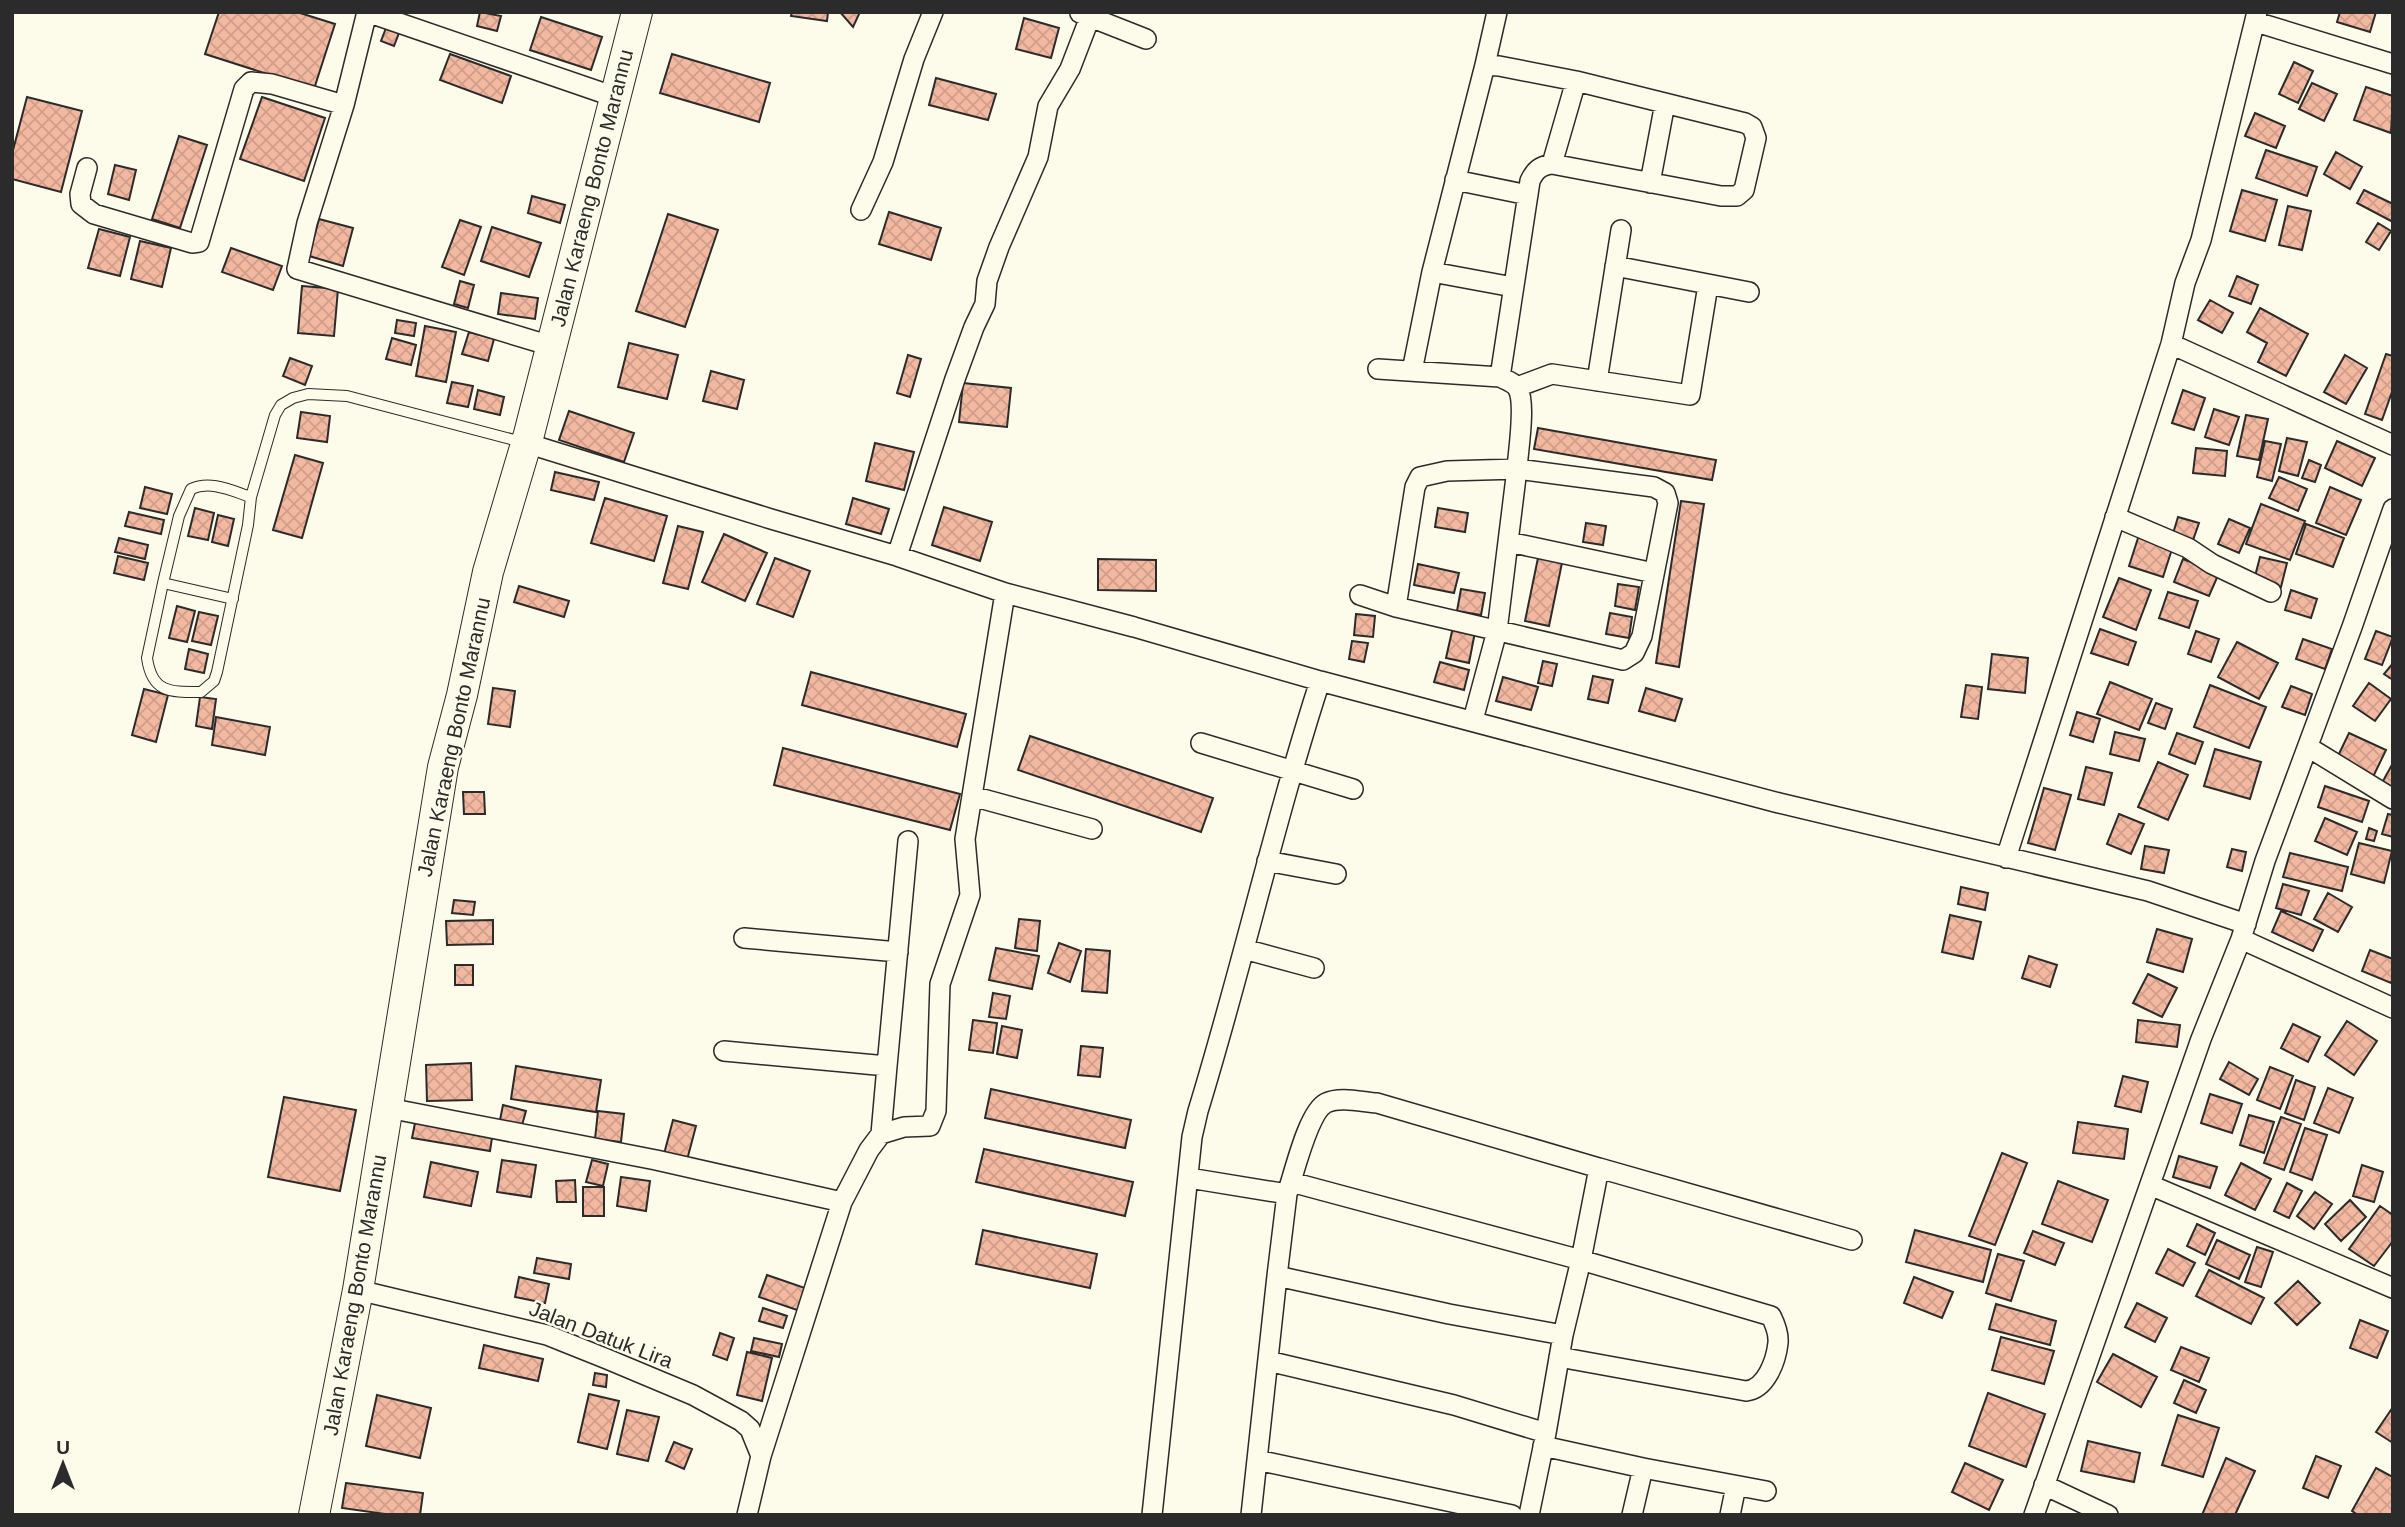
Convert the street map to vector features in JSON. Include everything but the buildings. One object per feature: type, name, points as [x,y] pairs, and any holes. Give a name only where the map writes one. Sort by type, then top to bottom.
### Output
[{"type":"main road","name":"Jalan Karaeng Bonto Marannu","points":[[314,1515],[358,1290],[443,766],[463,695],[488,572],[526,443],[636,12]]},
{"type":"street","points":[[551,346],[297,269],[307,223],[344,105],[367,12],[615,97]]},
{"type":"street","points":[[861,210],[883,162],[914,60],[933,12]]},
{"type":"street","points":[[1412,372],[1432,272],[1497,12]]},
{"type":"street","points":[[897,556],[951,390],[985,304],[987,281],[1038,157],[1048,106],[1070,69],[1085,14],[1146,39]]},
{"type":"street","points":[[2006,858],[2171,344],[2185,283],[2201,240],[2257,17],[2393,64]]},
{"type":"street","points":[[1485,65],[1576,81],[1745,123],[1752,127],[1756,138],[1744,190],[1737,196],[1721,197],[1552,164],[1535,171],[1530,181],[1500,377]]},
{"type":"street","points":[[1552,164],[1576,81]]},
{"type":"street","points":[[87,168],[80,194],[81,204],[94,214],[192,243],[199,242],[243,89],[247,85],[256,82],[272,84],[344,105]]},
{"type":"street","points":[[1650,183],[1665,103]]},
{"type":"street","points":[[1455,180],[1528,195]]},
{"type":"street","points":[[1597,381],[1621,230]]},
{"type":"street","points":[[1615,266],[1749,292]]},
{"type":"street","points":[[1432,272],[1513,287]]},
{"type":"street","points":[[1517,387],[1552,374],[1690,395],[1708,285]]},
{"type":"street","points":[[2171,344],[2393,445]]},
{"type":"street","points":[[1378,369],[1500,377],[1517,387],[1521,402],[1509,542],[1497,631],[1473,720]]},
{"type":"street","points":[[526,443],[897,556],[1005,593],[1320,681],[1779,803],[2148,891],[2244,931],[2393,1008]]},
{"type":"street","points":[[1360,595],[1396,607],[1497,631],[1623,660],[1630,658],[1638,649],[1642,636],[1667,508],[1665,493],[1654,487],[1517,470],[1447,471],[1420,477],[1415,487],[1396,607]]},
{"type":"street","points":[[2034,1515],[2201,1039],[2244,931],[2265,861],[2365,593],[2393,509]]},
{"type":"street","points":[[2115,517],[2188,548],[2212,564],[2271,592]]},
{"type":"street","points":[[1509,542],[1654,573]]},
{"type":"street","points":[[881,1134],[904,1127],[930,1126],[936,1111],[940,984],[970,895],[971,886],[964,849],[1005,593]]},
{"type":"street","points":[[1152,1515],[1198,1111],[1291,771],[1320,681]]},
{"type":"street","points":[[1201,743],[1353,789]]},
{"type":"street","points":[[2308,747],[2393,799]]},
{"type":"street","points":[[972,796],[1092,829]]},
{"type":"street","points":[[747,1515],[761,1456],[842,1202],[869,1150],[881,1134],[908,841]]},
{"type":"street","points":[[1266,861],[1336,874]]},
{"type":"street","points":[[744,938],[898,952]]},
{"type":"street","points":[[1244,949],[1314,968]]},
{"type":"street","points":[[724,1051],[887,1066]]},
{"type":"street","points":[[1251,1515],[1289,1188],[1317,1112],[1326,1103],[1339,1100],[1377,1103],[1852,1240]]},
{"type":"street","points":[[388,1108],[656,1160],[842,1202]]},
{"type":"street","points":[[1529,1515],[1563,1335],[1599,1168]]},
{"type":"street","points":[[1189,1178],[1289,1188],[1581,1260],[1771,1316],[1778,1344],[1766,1378],[1753,1390],[1746,1391],[1559,1357]]},
{"type":"street","points":[[2150,1185],[2393,1288]]},
{"type":"street","points":[[1277,1276],[1449,1314],[1563,1335]]},
{"type":"street","name":"Jalan Datuk Lira","points":[[358,1290],[547,1335],[607,1359],[693,1395],[735,1417],[750,1429],[761,1456]]},
{"type":"street","points":[[1268,1362],[1454,1405],[1545,1439],[1643,1468],[1766,1491]]},
{"type":"street","points":[[1257,1461],[1513,1515]]},
{"type":"street","points":[[1632,1515],[1643,1468]]},
{"type":"street","points":[[2044,1485],[2108,1515]]},
{"type":"street","points":[[1730,1515],[1736,1486]]},
{"type":"lane","points":[[251,497],[214,485],[201,484],[191,489],[178,516],[147,658],[149,670],[160,687],[179,692],[201,692],[214,681],[248,525],[251,497],[275,415],[281,405],[308,394],[347,396],[526,443]]},
{"type":"lane","points":[[163,583],[233,599]]}]
